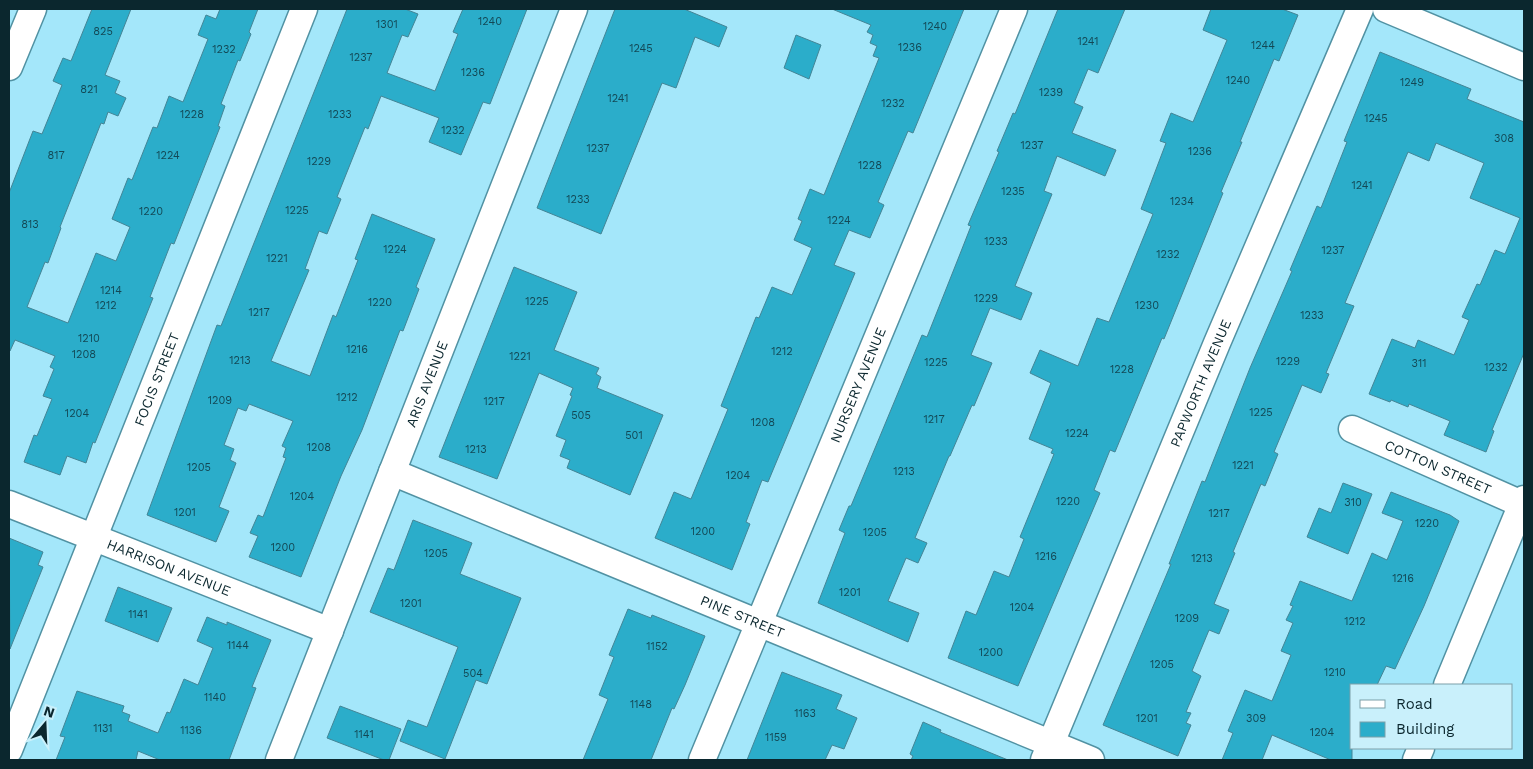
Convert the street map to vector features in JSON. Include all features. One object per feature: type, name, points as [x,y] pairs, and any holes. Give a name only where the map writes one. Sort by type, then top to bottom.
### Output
[{"type":"street","points":[[9,67],[32,9]]},
{"type":"street","name":"FOCIS STREET","points":[[9,750],[304,9]]},
{"type":"street","name":"ARIS AVENUE","points":[[280,760],[574,9]]},
{"type":"street","name":"NURSERY AVENUE","points":[[702,760],[1014,9]]},
{"type":"street","name":"PAPWORTH AVENUE","points":[[1048,752],[1214,351],[1360,9]]},
{"type":"street","points":[[1386,9],[1524,67]]},
{"type":"street","name":"COTTON STREET","points":[[1352,429],[1524,503]]},
{"type":"street","name":"PINE STREET","points":[[392,472],[759,623],[1048,752],[1091,760]]},
{"type":"street","points":[[1447,684],[1524,503]]},
{"type":"street","name":"HARRISON AVENUE","points":[[9,504],[330,631]]},
{"type":"building","points":[[92,9],[131,9],[105,75],[120,81],[115,93],[126,98],[118,116],[108,112],[104,124],[101,123],[60,227],[48,263],[45,262],[27,307],[68,323],[96,253],[116,261],[130,227],[112,219],[128,178],[132,180],[153,127],[157,128],[169,96],[183,102],[208,39],[198,35],[206,15],[216,19],[220,9],[258,9],[249,32],[251,34],[240,61],[238,60],[221,104],[225,106],[218,126],[220,127],[174,244],[171,243],[150,297],[153,298],[95,443],[93,442],[86,463],[67,456],[60,475],[24,462],[34,435],[37,436],[52,399],[43,396],[54,369],[50,367],[55,356],[15,340],[9,351],[9,193],[33,131],[42,134],[62,85],[53,81],[63,58],[71,61]]},
{"type":"building","points":[[347,9],[405,9],[418,14],[408,37],[402,35],[387,73],[435,91],[458,34],[453,32],[463,9],[527,9],[490,104],[483,102],[461,155],[429,142],[439,118],[381,96],[368,129],[365,127],[337,197],[341,199],[327,234],[319,231],[305,269],[309,270],[271,361],[310,376],[333,315],[336,317],[358,260],[355,259],[372,214],[435,239],[416,287],[419,289],[403,331],[400,330],[362,430],[341,476],[301,577],[249,557],[258,536],[250,533],[258,515],[263,517],[286,458],[283,457],[286,448],[282,446],[293,421],[249,404],[246,411],[238,408],[224,445],[234,449],[230,460],[236,463],[219,507],[229,511],[216,542],[147,515],[217,325],[221,326]]},
{"type":"building","points":[[615,9],[684,9],[727,27],[719,47],[695,37],[676,88],[662,83],[601,234],[537,208]]},
{"type":"building","points":[[832,9],[964,9],[913,133],[908,131],[878,202],[884,205],[870,238],[849,230],[834,265],[855,273],[768,482],[762,480],[746,522],[750,524],[732,570],[655,538],[674,492],[691,499],[728,409],[721,406],[756,317],[759,318],[772,287],[792,295],[812,248],[794,240],[802,221],[798,219],[810,189],[824,195],[879,58],[873,56],[877,46],[870,43],[873,35],[867,32],[871,25]]},
{"type":"building","points":[[1058,9],[1125,9],[1098,73],[1088,69],[1074,103],[1083,107],[1072,133],[1116,150],[1105,176],[1057,156],[1044,191],[1052,194],[1015,286],[1032,293],[1021,320],[990,308],[971,355],[992,363],[974,406],[972,405],[949,456],[915,538],[927,543],[918,563],[906,558],[888,601],[919,613],[908,642],[818,603],[845,533],[839,530],[849,506],[851,506],[922,335],[927,337],[971,226],[968,225],[999,152],[997,151],[1013,113],[1015,114]]},
{"type":"building","points":[[1211,9],[1282,9],[1298,15],[1279,61],[1274,59],[1240,142],[1242,142],[1221,192],[1223,193],[1164,339],[1162,338],[1115,452],[1110,450],[1094,490],[1100,493],[1018,686],[948,658],[966,611],[976,615],[994,571],[1009,577],[1024,539],[1020,537],[1054,454],[1051,453],[1053,449],[1029,439],[1051,383],[1030,373],[1040,350],[1078,366],[1097,318],[1109,322],[1153,214],[1141,209],[1166,143],[1160,141],[1171,113],[1193,122],[1227,40],[1203,30]]},
{"type":"building","points":[[796,35],[821,45],[809,79],[784,68]]},
{"type":"building","points":[[1380,52],[1471,89],[1467,99],[1524,122],[1524,353],[1492,430],[1494,431],[1486,452],[1444,435],[1450,421],[1409,404],[1408,407],[1369,394],[1392,339],[1415,348],[1418,340],[1454,355],[1469,320],[1462,317],[1477,284],[1480,285],[1495,250],[1505,254],[1520,218],[1470,198],[1484,163],[1436,143],[1429,161],[1408,152],[1345,303],[1354,306],[1326,373],[1329,374],[1321,393],[1302,385],[1274,452],[1278,454],[1265,486],[1261,484],[1233,552],[1235,553],[1214,604],[1229,610],[1219,634],[1209,630],[1192,671],[1201,676],[1186,712],[1191,713],[1186,723],[1191,725],[1178,756],[1103,725],[1171,564],[1169,564],[1202,481],[1205,482],[1250,368],[1292,271],[1290,270],[1317,206],[1321,208],[1347,142],[1344,141]]},
{"type":"building","points":[[514,267],[577,292],[554,350],[599,368],[596,374],[601,377],[597,388],[663,415],[630,495],[567,468],[570,460],[560,456],[566,440],[556,436],[572,396],[570,395],[573,388],[539,373],[497,479],[439,457]]},
{"type":"building","points":[[1343,483],[1372,494],[1348,554],[1307,537],[1319,508],[1331,513]]},
{"type":"building","points":[[1391,492],[1450,515],[1459,521],[1424,606],[1395,669],[1386,666],[1377,684],[1350,684],[1350,749],[1352,749],[1352,760],[1331,760],[1272,735],[1262,760],[1222,760],[1233,733],[1228,731],[1245,690],[1272,701],[1291,655],[1281,651],[1293,623],[1286,620],[1293,606],[1290,605],[1300,581],[1352,601],[1372,553],[1387,560],[1403,521],[1382,513]]},
{"type":"building","points":[[413,520],[472,543],[460,574],[521,598],[487,684],[476,680],[445,759],[400,741],[408,720],[427,727],[458,647],[370,612],[388,568],[394,570]]},
{"type":"building","points":[[9,538],[43,552],[38,565],[43,567],[10,649]]},
{"type":"building","points":[[118,587],[172,608],[158,642],[105,621]]},
{"type":"building","points":[[628,609],[651,618],[652,615],[705,636],[674,709],[672,708],[651,760],[583,760],[608,699],[599,695],[614,657],[609,655]]},
{"type":"building","points":[[207,617],[227,625],[227,622],[271,640],[252,687],[256,688],[229,760],[160,760],[138,751],[136,760],[56,760],[65,737],[60,736],[77,691],[124,706],[122,712],[130,715],[128,721],[158,733],[167,712],[170,713],[184,679],[198,685],[213,648],[197,641]]},
{"type":"building","points":[[782,672],[842,695],[836,709],[857,718],[844,749],[832,745],[825,760],[747,760]]},
{"type":"building","points":[[340,706],[401,729],[389,760],[384,760],[327,738]]},
{"type":"building","points":[[923,722],[941,730],[940,732],[1008,760],[911,760],[913,756],[910,754]]}]
